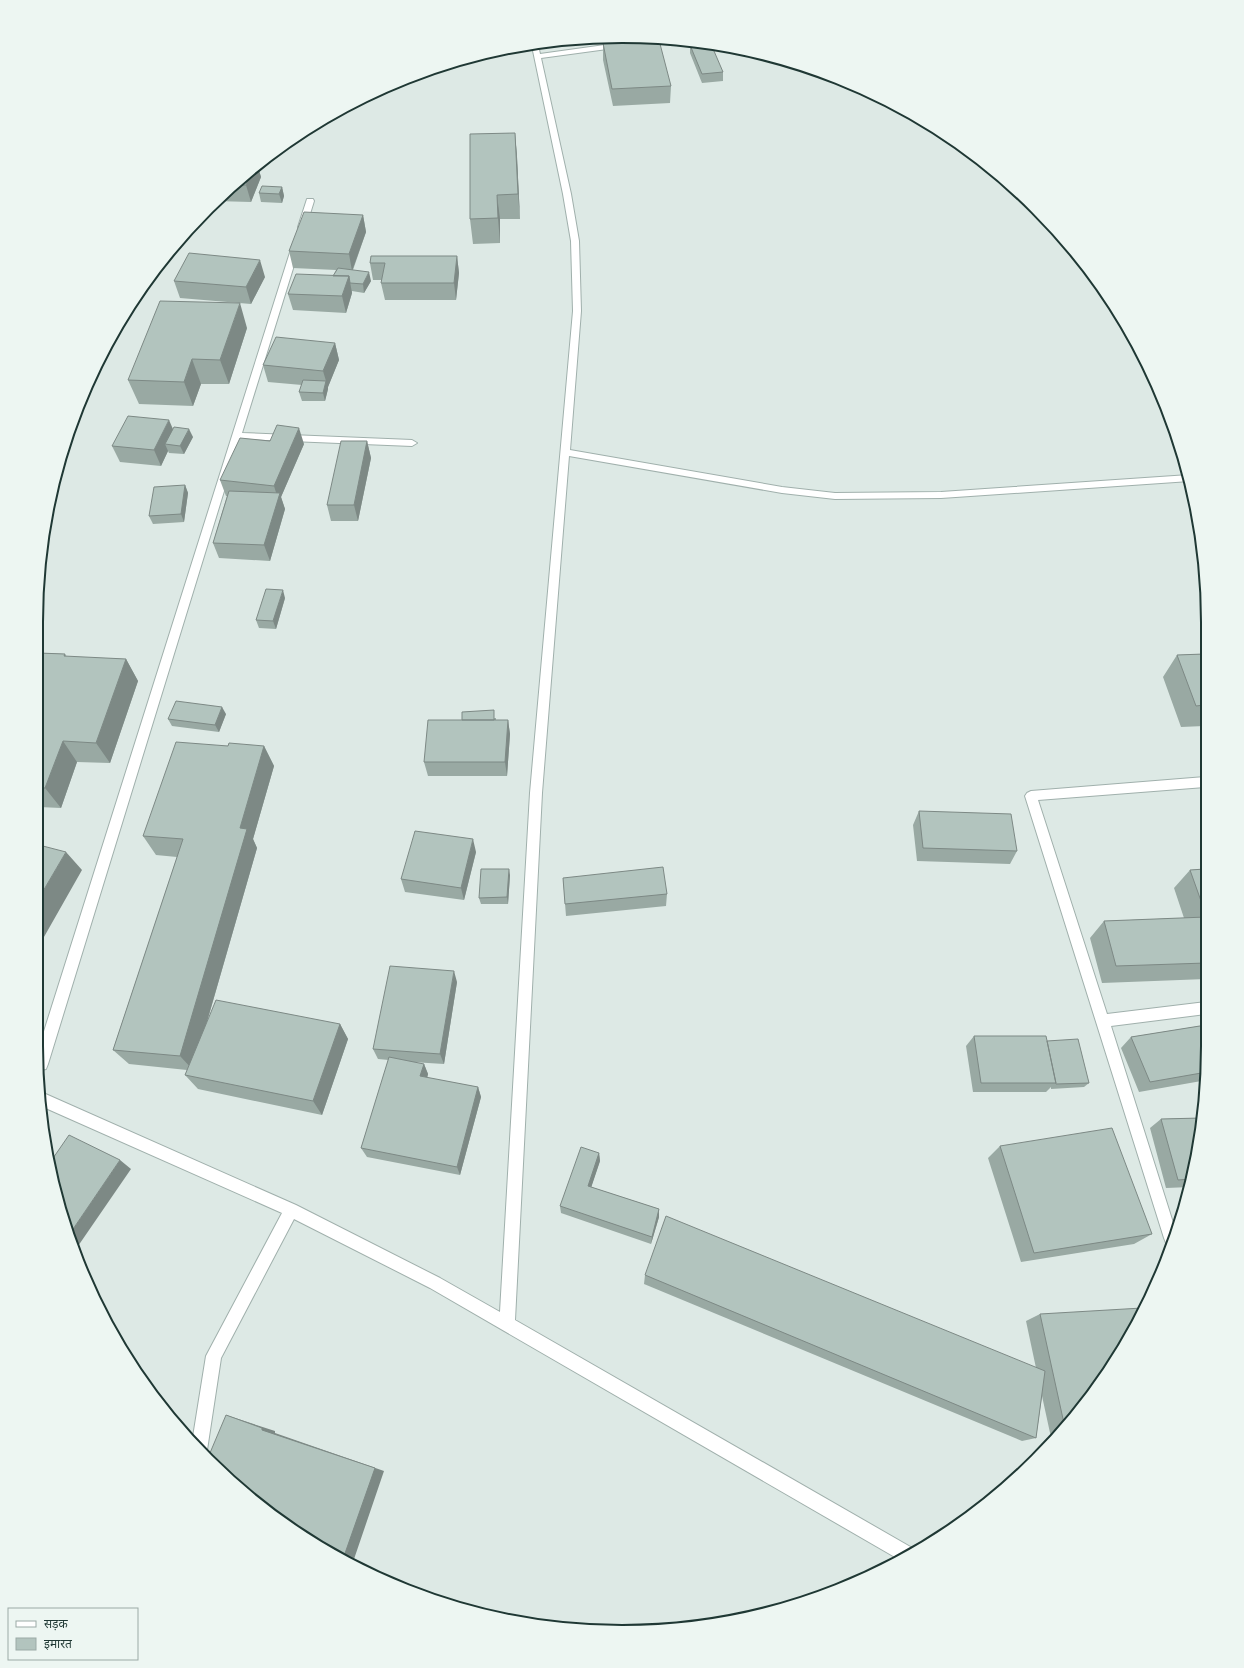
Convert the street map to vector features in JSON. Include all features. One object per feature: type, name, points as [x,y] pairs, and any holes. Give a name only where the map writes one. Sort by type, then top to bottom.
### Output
[{"type":"street","points":[[538,56],[635,43]]},
{"type":"street","points":[[507,1325],[536,793],[576,311],[575,241],[567,194],[550,120],[536,50]]},
{"type":"street","points":[[43,1057],[310,201]]},
{"type":"street","points":[[237,436],[412,443]]},
{"type":"street","points":[[564,452],[782,490],[836,496],[941,495],[1183,479]]},
{"type":"street","points":[[1170,1233],[1031,796],[1201,782]]},
{"type":"street","points":[[1103,1021],[1201,1009]]},
{"type":"street","points":[[46,1101],[291,1210],[435,1283],[903,1552]]},
{"type":"street","points":[[200,1442],[214,1356],[291,1210]]},
{"type":"building","points":[[603,43],[660,44],[671,86],[612,89]]},
{"type":"building","points":[[691,47],[714,51],[723,72],[702,74]]},
{"type":"building","points":[[515,133],[518,194],[497,195],[498,218],[470,219],[470,134]]},
{"type":"building","points":[[262,186],[282,187],[279,194],[259,193]]},
{"type":"building","points":[[304,212],[363,215],[349,254],[289,251]]},
{"type":"building","points":[[189,253],[260,260],[246,287],[174,281]]},
{"type":"building","points":[[371,256],[457,256],[454,283],[381,283],[385,263],[370,263]]},
{"type":"building","points":[[338,268],[369,272],[363,284],[350,283],[349,276],[333,276]]},
{"type":"building","points":[[296,274],[349,276],[342,296],[288,294]]},
{"type":"building","points":[[160,301],[240,303],[220,360],[192,359],[184,382],[128,380]]},
{"type":"building","points":[[276,337],[335,343],[323,371],[263,365]]},
{"type":"building","points":[[303,380],[326,381],[323,393],[299,392]]},
{"type":"building","points":[[128,416],[169,420],[154,450],[112,446]]},
{"type":"building","points":[[277,425],[299,428],[274,486],[220,480],[240,438],[270,441]]},
{"type":"building","points":[[174,427],[189,429],[180,446],[165,444]]},
{"type":"building","points":[[341,441],[367,441],[354,505],[327,505]]},
{"type":"building","points":[[185,485],[181,514],[149,516],[154,487]]},
{"type":"building","points":[[229,491],[280,493],[264,545],[213,543]]},
{"type":"building","points":[[266,589],[283,590],[273,621],[256,620]]},
{"type":"building","points":[[43,653],[65,654],[64,656],[126,659],[96,743],[63,741],[45,788],[43,788]]},
{"type":"building","points":[[1201,654],[1201,705],[1196,706],[1177,655]]},
{"type":"building","points":[[176,701],[222,707],[215,725],[168,719]]},
{"type":"building","points":[[494,710],[494,720],[462,720],[462,712]]},
{"type":"building","points":[[428,720],[508,720],[505,762],[424,762]]},
{"type":"building","points":[[176,742],[228,746],[229,743],[264,746],[240,828],[247,829],[180,1056],[113,1050],[183,839],[143,836]]},
{"type":"building","points":[[919,811],[1011,814],[1017,851],[923,848]]},
{"type":"building","points":[[415,831],[473,839],[461,888],[401,879]]},
{"type":"building","points":[[43,846],[66,852],[43,891]]},
{"type":"building","points":[[663,867],[667,894],[565,904],[563,878]]},
{"type":"building","points":[[481,869],[509,869],[507,897],[479,898]]},
{"type":"building","points":[[1201,869],[1201,901],[1190,870]]},
{"type":"building","points":[[1201,917],[1201,963],[1116,966],[1104,921]]},
{"type":"building","points":[[390,966],[454,971],[440,1054],[373,1049]]},
{"type":"building","points":[[216,1000],[340,1024],[313,1101],[185,1075]]},
{"type":"building","points":[[1201,1026],[1200,1073],[1150,1082],[1131,1037]]},
{"type":"building","points":[[974,1036],[1046,1036],[1056,1083],[981,1083]]},
{"type":"building","points":[[1078,1039],[1089,1083],[1056,1084],[1047,1041]]},
{"type":"building","points":[[389,1057],[424,1064],[420,1076],[478,1087],[457,1167],[361,1148]]},
{"type":"building","points":[[1196,1118],[1185,1179],[1178,1180],[1161,1119]]},
{"type":"building","points":[[1112,1128],[1152,1234],[1034,1253],[1000,1146]]},
{"type":"building","points":[[69,1135],[120,1160],[73,1229],[63,1196],[54,1157]]},
{"type":"building","points":[[581,1147],[599,1153],[588,1186],[659,1209],[652,1237],[560,1206]]},
{"type":"building","points":[[666,1216],[1045,1371],[1036,1438],[645,1275]]},
{"type":"building","points":[[1138,1308],[1123,1336],[1103,1368],[1063,1420],[1040,1314]]},
{"type":"building","points":[[226,1415],[262,1428],[262,1430],[375,1468],[345,1554],[300,1527],[270,1505],[240,1481],[210,1452]]}]
